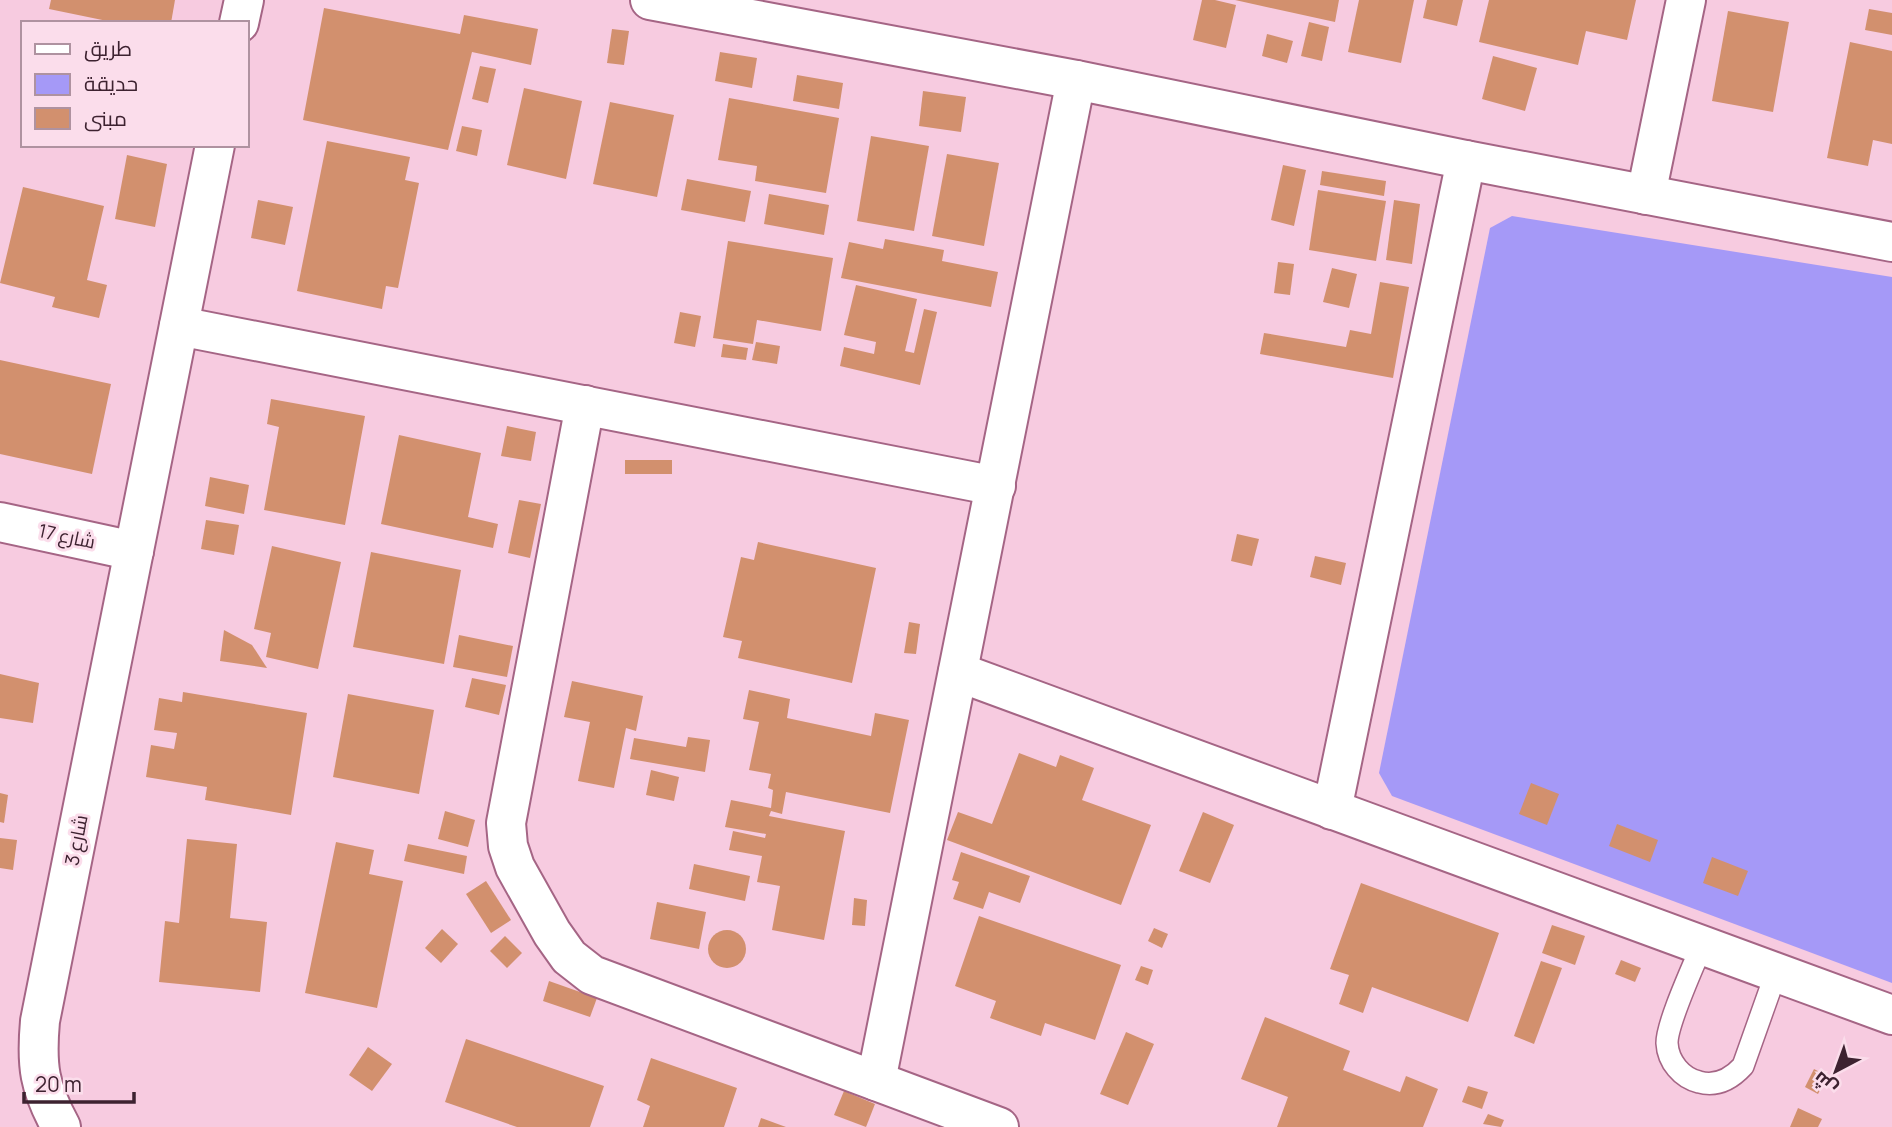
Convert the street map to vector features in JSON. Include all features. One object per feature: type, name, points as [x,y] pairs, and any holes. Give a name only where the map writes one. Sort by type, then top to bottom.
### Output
[{"type":"street","points":[[239,21],[244,0]]},
{"type":"street","points":[[1646,195],[1686,0]]},
{"type":"street","points":[[660,1],[1076,80],[1892,243]]},
{"type":"street","points":[[876,1081],[1076,80]]},
{"type":"street","name":"شارع 3","points":[[61,1127],[44,1092],[37,1057],[40,1021],[215,147]]},
{"type":"street","points":[[1332,810],[1466,160]]},
{"type":"street","points":[[179,326],[996,486]]},
{"type":"street","points":[[585,405],[509,800],[506,823],[508,846],[515,867],[563,949],[569,957],[593,975],[999,1127]]},
{"type":"street","name":"شارع 17","points":[[0,522],[134,551]]},
{"type":"street","points":[[958,672],[1892,1015]]},
{"type":"lane","points":[[1702,945],[1667,1042],[1670,1057],[1678,1070],[1690,1079],[1704,1084],[1719,1083],[1732,1077],[1742,1066],[1776,973]]},
{"type":"green space","points":[[1512,216],[1892,277],[1892,983],[1392,796],[1379,773],[1490,228]]},
{"type":"building","points":[[51,0],[175,0],[171,21],[107,21],[49,9]]},
{"type":"building","points":[[1202,0],[1236,5],[1226,48],[1193,40]]},
{"type":"building","points":[[1235,0],[1339,0],[1335,22]]},
{"type":"building","points":[[1359,0],[1414,0],[1401,63],[1348,52]]},
{"type":"building","points":[[1427,0],[1463,0],[1457,26],[1423,18]]},
{"type":"building","points":[[1489,0],[1636,0],[1627,40],[1586,31],[1578,65],[1479,42]]},
{"type":"building","points":[[324,8],[460,34],[464,15],[538,29],[531,65],[472,52],[448,150],[303,120]]},
{"type":"building","points":[[1869,9],[1892,13],[1892,35],[1865,30]]},
{"type":"building","points":[[1728,11],[1789,22],[1773,112],[1712,101]]},
{"type":"building","points":[[1309,22],[1329,27],[1322,61],[1301,56]]},
{"type":"building","points":[[612,29],[629,31],[624,65],[607,63]]},
{"type":"building","points":[[1267,34],[1293,41],[1287,63],[1262,56]]},
{"type":"building","points":[[1850,42],[1892,51],[1892,144],[1873,140],[1868,166],[1827,158]]},
{"type":"building","points":[[720,52],[757,58],[752,88],[715,81]]},
{"type":"building","points":[[1493,56],[1537,68],[1525,111],[1482,99]]},
{"type":"building","points":[[480,66],[496,69],[488,103],[472,99]]},
{"type":"building","points":[[797,75],[843,83],[839,109],[793,101]]},
{"type":"building","points":[[524,88],[582,101],[566,179],[507,165]]},
{"type":"building","points":[[923,91],[966,97],[961,132],[919,126]]},
{"type":"building","points":[[729,98],[839,118],[826,193],[755,181],[757,166],[718,160]]},
{"type":"building","points":[[610,102],[674,115],[657,197],[593,184]]},
{"type":"building","points":[[462,126],[482,130],[477,156],[456,151]]},
{"type":"building","points":[[871,136],[929,146],[914,231],[857,221]]},
{"type":"building","points":[[327,141],[410,157],[405,180],[419,183],[398,288],[386,286],[382,309],[297,291]]},
{"type":"building","points":[[947,154],[999,163],[984,246],[932,236]]},
{"type":"building","points":[[127,155],[167,164],[155,227],[115,219]]},
{"type":"building","points":[[1283,165],[1306,170],[1294,226],[1271,220]]},
{"type":"building","points":[[1322,171],[1386,181],[1384,196],[1320,185]]},
{"type":"building","points":[[687,179],[751,191],[745,222],[681,210]]},
{"type":"building","points":[[23,187],[104,206],[87,280],[107,285],[99,318],[52,307],[55,297],[0,283]]},
{"type":"building","points":[[1318,190],[1386,201],[1376,261],[1309,250]]},
{"type":"building","points":[[769,194],[829,205],[824,235],[764,224]]},
{"type":"building","points":[[258,200],[293,207],[285,245],[251,238]]},
{"type":"building","points":[[1394,200],[1420,204],[1412,264],[1386,260]]},
{"type":"building","points":[[885,239],[944,250],[942,261],[998,272],[991,307],[841,278],[849,242],[883,249]]},
{"type":"building","points":[[728,241],[833,258],[821,331],[757,320],[753,344],[713,338]]},
{"type":"building","points":[[1278,262],[1294,264],[1290,295],[1274,293]]},
{"type":"building","points":[[1332,268],[1357,274],[1349,308],[1323,302]]},
{"type":"building","points":[[1380,282],[1409,287],[1393,378],[1260,354],[1264,333],[1346,347],[1350,330],[1371,334]]},
{"type":"building","points":[[856,285],[917,299],[905,351],[914,353],[924,309],[937,312],[920,385],[840,366],[844,347],[874,354],[876,342],[844,335]]},
{"type":"building","points":[[680,312],[701,316],[695,347],[674,343]]},
{"type":"building","points":[[756,342],[780,346],[777,364],[752,360]]},
{"type":"building","points":[[723,344],[748,348],[746,360],[721,357]]},
{"type":"building","points":[[0,360],[111,384],[92,474],[0,454]]},
{"type":"building","points":[[271,399],[365,416],[345,525],[264,510],[279,427],[267,424]]},
{"type":"building","points":[[507,426],[536,432],[531,461],[501,456]]},
{"type":"building","points":[[399,435],[481,453],[468,517],[498,524],[493,548],[381,524]]},
{"type":"building","points":[[625,460],[672,460],[672,474],[625,474]]},
{"type":"building","points":[[210,477],[249,485],[244,514],[205,506]]},
{"type":"building","points":[[519,500],[541,504],[530,558],[508,553]]},
{"type":"building","points":[[206,520],[239,525],[234,555],[201,549]]},
{"type":"building","points":[[1237,534],[1259,539],[1252,566],[1231,561]]},
{"type":"building","points":[[758,542],[876,568],[852,683],[738,658],[742,641],[723,637],[741,557],[754,560]]},
{"type":"building","points":[[272,546],[341,562],[318,669],[266,657],[271,633],[254,629]]},
{"type":"building","points":[[371,552],[461,570],[444,664],[353,647]]},
{"type":"building","points":[[1315,556],[1346,563],[1341,585],[1310,577]]},
{"type":"building","points":[[909,622],[920,624],[916,654],[904,653]]},
{"type":"building","points":[[224,630],[252,645],[267,668],[220,661]]},
{"type":"building","points":[[459,635],[513,646],[507,677],[453,667]]},
{"type":"building","points":[[0,674],[39,683],[33,723],[0,718]]},
{"type":"building","points":[[472,678],[506,685],[499,715],[465,707]]},
{"type":"building","points":[[572,681],[643,696],[636,731],[626,728],[614,788],[578,781],[590,722],[564,717]]},
{"type":"building","points":[[749,690],[790,699],[787,718],[871,736],[875,713],[909,720],[890,813],[786,792],[782,814],[771,811],[769,816],[845,831],[824,940],[772,930],[780,886],[757,882],[762,856],[729,850],[733,831],[765,838],[766,834],[725,827],[731,800],[771,808],[773,790],[768,788],[771,774],[749,770],[759,722],[743,719]]},
{"type":"building","points":[[183,692],[307,713],[291,815],[205,800],[207,787],[146,777],[151,745],[174,749],[177,733],[154,730],[159,698],[182,702]]},
{"type":"building","points":[[348,694],[434,710],[419,794],[333,777]]},
{"type":"building","points":[[688,737],[710,740],[705,772],[630,759],[634,738],[686,747]]},
{"type":"building","points":[[1019,753],[1056,767],[1060,755],[1094,768],[1082,800],[1151,825],[1121,905],[947,840],[958,812],[992,824]]},
{"type":"building","points":[[651,770],[679,777],[674,801],[646,795]]},
{"type":"building","points":[[1531,783],[1559,794],[1547,825],[1519,814]]},
{"type":"building","points":[[0,793],[8,795],[4,823],[0,822]]},
{"type":"building","points":[[445,811],[475,820],[468,847],[438,839]]},
{"type":"building","points":[[1203,812],[1234,825],[1210,883],[1179,871]]},
{"type":"building","points":[[1617,824],[1658,840],[1650,862],[1609,846]]},
{"type":"building","points":[[0,838],[17,840],[13,870],[0,868]]},
{"type":"building","points":[[187,839],[237,844],[230,918],[267,922],[260,992],[159,982],[165,921],[179,923]]},
{"type":"building","points":[[336,842],[374,850],[369,874],[403,881],[377,1008],[305,993]]},
{"type":"building","points":[[408,844],[467,856],[464,874],[404,861]]},
{"type":"building","points":[[961,852],[1030,876],[1020,903],[989,892],[983,909],[953,899],[959,882],[952,880]]},
{"type":"building","points":[[1712,857],[1748,871],[1738,896],[1703,883]]},
{"type":"building","points":[[694,864],[750,876],[745,901],[689,889]]},
{"type":"building","points":[[486,881],[511,920],[491,933],[466,894]]},
{"type":"building","points":[[1361,883],[1499,933],[1468,1022],[1372,987],[1363,1013],[1339,1004],[1349,975],[1330,969]]},
{"type":"building","points":[[854,898],[867,900],[865,926],[852,925]]},
{"type":"building","points":[[657,902],[706,912],[699,949],[650,939]]},
{"type":"building","points":[[979,916],[1121,965],[1095,1040],[1045,1023],[1041,1036],[990,1018],[996,1001],[955,986]]},
{"type":"building","points":[[1552,925],[1585,936],[1575,965],[1542,953]]},
{"type":"building","points":[[1154,928],[1168,934],[1162,948],[1148,941]]},
{"type":"building","points":[[442,929],[458,944],[441,963],[425,948]]},
{"type":"building","points":[[727,930],[741,935],[746,949],[741,963],[727,968],[713,963],[708,949],[713,935]]},
{"type":"building","points":[[505,936],[522,953],[507,968],[490,951]]},
{"type":"building","points":[[1621,960],[1641,968],[1635,982],[1615,974]]},
{"type":"building","points":[[1541,961],[1562,968],[1534,1044],[1514,1036]]},
{"type":"building","points":[[1141,966],[1153,970],[1148,985],[1135,980]]},
{"type":"building","points":[[549,981],[597,998],[590,1017],[543,1001]]},
{"type":"building","points":[[1265,1017],[1350,1051],[1343,1070],[1400,1092],[1406,1076],[1438,1089],[1423,1127],[1277,1127],[1288,1097],[1241,1079]]},
{"type":"building","points":[[1126,1032],[1154,1044],[1128,1105],[1100,1094]]},
{"type":"building","points":[[466,1039],[604,1086],[590,1127],[517,1127],[445,1102]]},
{"type":"building","points":[[368,1047],[392,1064],[372,1091],[349,1075]]},
{"type":"building","points":[[651,1058],[737,1088],[724,1127],[643,1127],[650,1106],[637,1100]]},
{"type":"building","points":[[1814,1069],[1827,1076],[1818,1094],[1805,1087]]},
{"type":"building","points":[[1468,1086],[1488,1092],[1482,1109],[1462,1102]]},
{"type":"building","points":[[844,1091],[875,1104],[866,1127],[834,1115]]},
{"type":"building","points":[[1798,1108],[1822,1119],[1818,1127],[1790,1127]]},
{"type":"building","points":[[1488,1114],[1504,1120],[1501,1127],[1483,1124]]},
{"type":"building","points":[[761,1118],[786,1127],[758,1127]]}]
